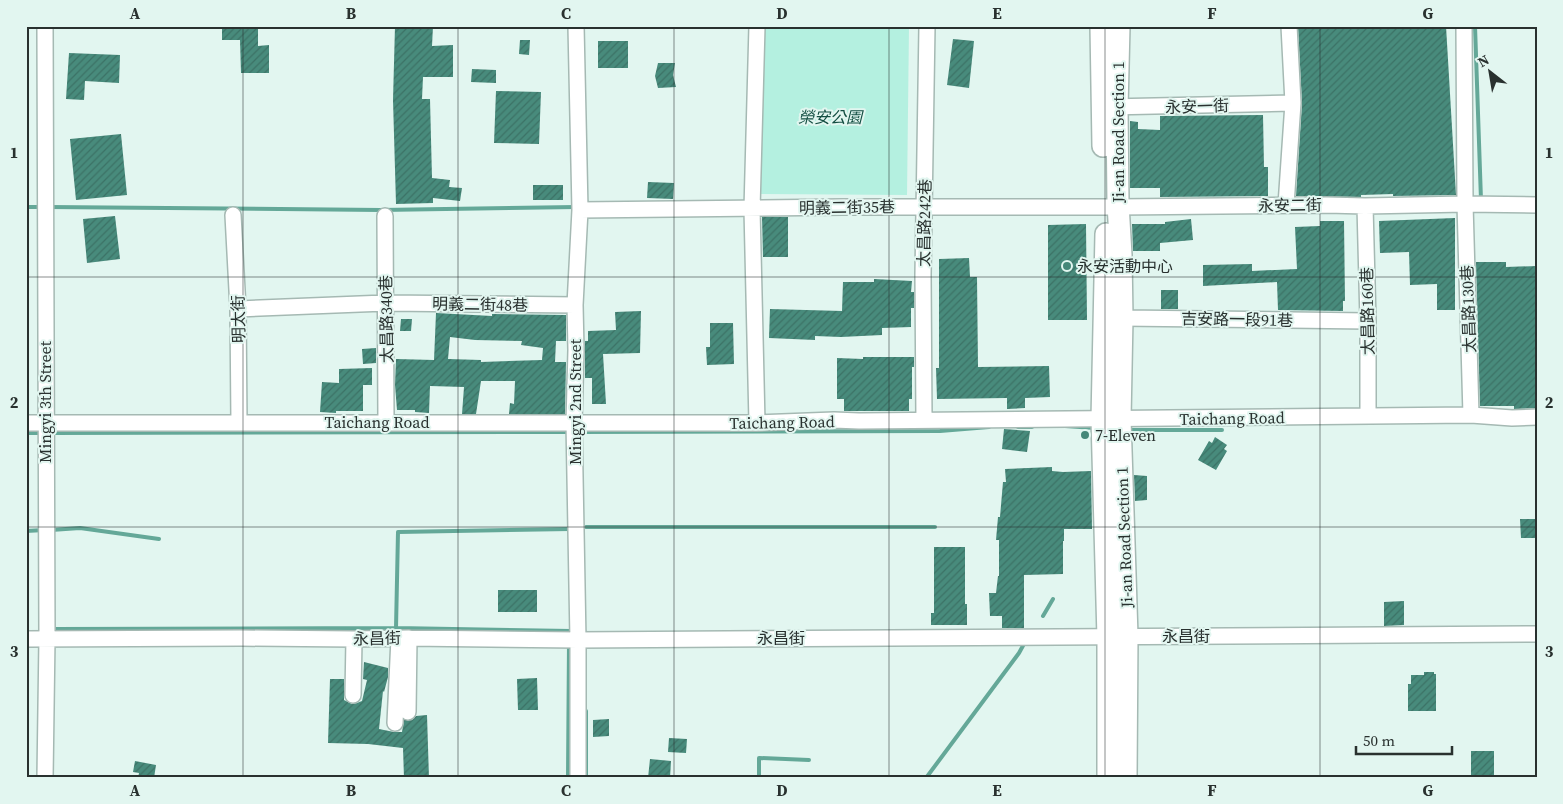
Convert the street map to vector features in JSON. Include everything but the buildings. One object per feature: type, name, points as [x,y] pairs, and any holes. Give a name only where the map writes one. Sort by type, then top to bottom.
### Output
[{"type":"street","name":"Mingyi 3th Street","points":[[44,778],[46,638],[45,26]]},
{"type":"street","name":"Mingyi 2nd Street","points":[[576,26],[580,210],[574,305],[576,350],[574,422],[578,640],[578,778]]},
{"type":"street","points":[[757,26],[752,209],[757,423]]},
{"type":"street","name":"太昌路242巷","points":[[924,420],[927,26]]},
{"type":"street","name":"Ji-an Road Section 1","points":[[1101,26],[1109,107],[1113,207],[1114,316],[1111,419],[1118,637],[1126,778]]},
{"type":"street","name":"Ji-an Road Section 1","points":[[1109,107],[1119,26]]},
{"type":"street","points":[[1286,205],[1293,103],[1288,26]]},
{"type":"street","name":"太昌路130巷","points":[[1464,26],[1465,204],[1472,415]]},
{"type":"street","name":"永安一街","points":[[1109,107],[1293,103]]},
{"type":"street","name":"永安二街","points":[[1113,207],[1537,205]]},
{"type":"street","name":"明義二街35巷","points":[[580,210],[925,206],[1113,207]]},
{"type":"street","name":"太昌路160巷","points":[[1365,206],[1368,416]]},
{"type":"street","name":"明太街","points":[[233,216],[238,309],[239,423]]},
{"type":"street","name":"太昌路340巷","points":[[385,216],[386,422]]},
{"type":"street","name":"明義二街48巷","points":[[238,309],[385,303],[574,305]]},
{"type":"street","name":"吉安路一段91巷","points":[[1114,316],[1368,321]]},
{"type":"street","name":"Taichang Road","points":[[26,423],[757,423],[834,420],[1040,421],[1472,415],[1512,418],[1537,417]]},
{"type":"street","name":"永昌街","points":[[26,639],[404,638],[578,640],[1537,634]]},
{"type":"street","name":"Ji-an Road Section 1","points":[[1108,778],[1118,637]]},
{"type":"street","points":[[404,638],[408,712]]},
{"type":"street","points":[[395,723],[404,638]]},
{"type":"street","points":[[353,695],[354,639]]},
{"type":"green space","name":"榮安公園","points":[[755,26],[909,26],[907,195],[749,194]]},
{"type":"waterway","points":[[1475,26],[1481,200]]},
{"type":"waterway","points":[[26,207],[41,207]]},
{"type":"waterway","points":[[48,207],[381,210],[576,207]]},
{"type":"waterway","points":[[1065,426],[1095,428]]},
{"type":"waterway","points":[[578,432],[940,431],[989,427]]},
{"type":"waterway","points":[[1018,427],[1032,427]]},
{"type":"waterway","points":[[1127,430],[1222,430]]},
{"type":"waterway","points":[[51,433],[571,432]]},
{"type":"waterway","points":[[26,433],[44,433]]},
{"type":"waterway","points":[[586,527],[935,527]]},
{"type":"waterway","points":[[51,530],[80,528],[159,539]]},
{"type":"waterway","points":[[396,628],[398,532],[570,529]]},
{"type":"waterway","points":[[26,531],[44,530]]},
{"type":"waterway","points":[[1043,616],[1053,599]]},
{"type":"waterway","points":[[55,629],[396,628],[571,631]]},
{"type":"waterway","points":[[926,778],[1019,653],[1025,642]]},
{"type":"waterway","points":[[568,778],[569,643]]},
{"type":"waterway","points":[[586,711],[586,778]]},
{"type":"waterway","points":[[759,778],[759,758],[809,760]]},
{"type":"place","name":"永安活動中心","points":[[1067,266]]},
{"type":"place","name":"7-Eleven","points":[[1085,435]]}]
